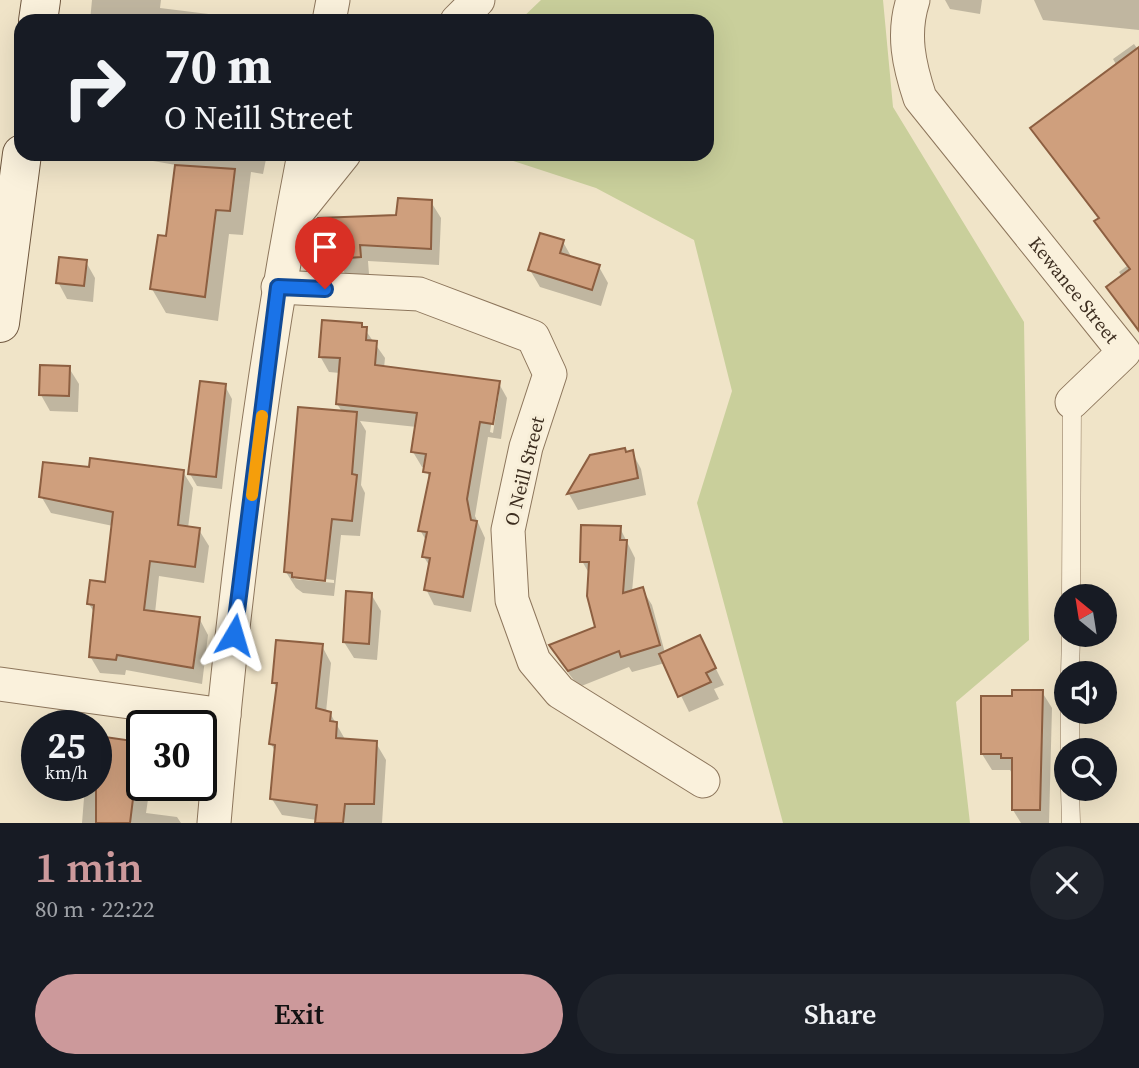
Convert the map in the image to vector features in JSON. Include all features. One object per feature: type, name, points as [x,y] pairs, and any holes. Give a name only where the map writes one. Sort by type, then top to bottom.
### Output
[{"type":"street","points":[[464,14],[478,0]]},
{"type":"street","name":"Kewanee Street","points":[[914,0],[909,14],[907,60],[920,98],[1132,347],[1072,402]]},
{"type":"street","points":[[214,823],[223,715],[278,287],[303,161]]},
{"type":"street","points":[[291,220],[338,161]]},
{"type":"street","points":[[0,323],[14,165]]},
{"type":"street","name":"O Neill Street","points":[[278,287],[419,294],[533,337],[550,374],[526,447],[508,530],[512,600],[534,661],[560,692],[702,781]]},
{"type":"street","points":[[0,684],[223,715]]},
{"type":"lane","name":"Kewanee Street","points":[[1071,584],[1072,402]]},
{"type":"lane","points":[[1070,801],[1071,823]]},
{"type":"green space","points":[[541,0],[883,0],[893,107],[1024,322],[1029,640],[956,702],[970,823],[783,823],[697,503],[732,391],[694,240],[596,188],[513,161],[714,161],[714,14],[526,14]]},
{"type":"building","points":[[1139,47],[1139,331],[1106,287],[1130,269],[1094,221],[1099,218],[1030,128]]},
{"type":"building","points":[[175,165],[235,169],[230,211],[216,210],[205,297],[150,289],[158,235],[166,236]]},
{"type":"building","points":[[398,198],[432,200],[431,249],[360,245],[361,257],[335,259],[334,251],[314,249],[312,224],[318,218],[396,215]]},
{"type":"building","points":[[540,233],[564,240],[560,253],[600,265],[592,290],[528,270]]},
{"type":"building","points":[[59,257],[87,260],[84,286],[56,283]]},
{"type":"building","points":[[322,320],[362,323],[362,327],[367,327],[366,340],[377,341],[375,365],[500,381],[493,424],[480,422],[467,499],[471,520],[477,521],[463,597],[424,590],[430,558],[422,557],[427,532],[418,531],[430,473],[423,472],[426,454],[411,452],[417,413],[336,404],[340,358],[319,357]]},
{"type":"building","points":[[40,365],[70,366],[69,396],[39,395]]},
{"type":"building","points":[[200,381],[226,384],[216,477],[188,474]]},
{"type":"building","points":[[298,407],[357,412],[352,474],[357,475],[352,521],[332,519],[325,581],[292,577],[292,573],[284,572]]},
{"type":"building","points":[[625,448],[626,452],[633,450],[638,478],[567,494],[590,455]]},
{"type":"building","points":[[90,458],[184,470],[178,525],[200,528],[195,567],[150,561],[144,610],[200,617],[193,668],[117,655],[116,660],[89,657],[94,605],[87,604],[90,580],[105,582],[113,512],[39,497],[43,462],[89,467]]},
{"type":"building","points":[[581,525],[621,526],[620,540],[627,540],[623,593],[643,587],[660,645],[621,657],[619,651],[568,671],[549,645],[595,627],[587,596],[589,562],[580,562]]},
{"type":"building","points":[[346,591],[372,593],[369,644],[343,642]]},
{"type":"building","points":[[700,635],[716,668],[706,673],[711,682],[678,697],[659,654]]},
{"type":"building","points":[[276,640],[323,644],[316,708],[331,712],[330,721],[337,722],[336,738],[377,741],[374,804],[345,804],[343,823],[315,823],[317,805],[270,799],[275,745],[269,744],[277,683],[272,683]]},
{"type":"building","points":[[1012,690],[1043,690],[1040,810],[1012,810],[1012,758],[1001,758],[1001,754],[981,754],[981,696],[1012,696]]},
{"type":"building","points":[[112,738],[126,740],[126,801],[133,801],[130,823],[96,823],[96,801],[112,801]]},
{"type":"slow traffic","points":[[252,495],[262,416]]},
{"type":"route","points":[[234,635],[278,287],[325,289]]}]
